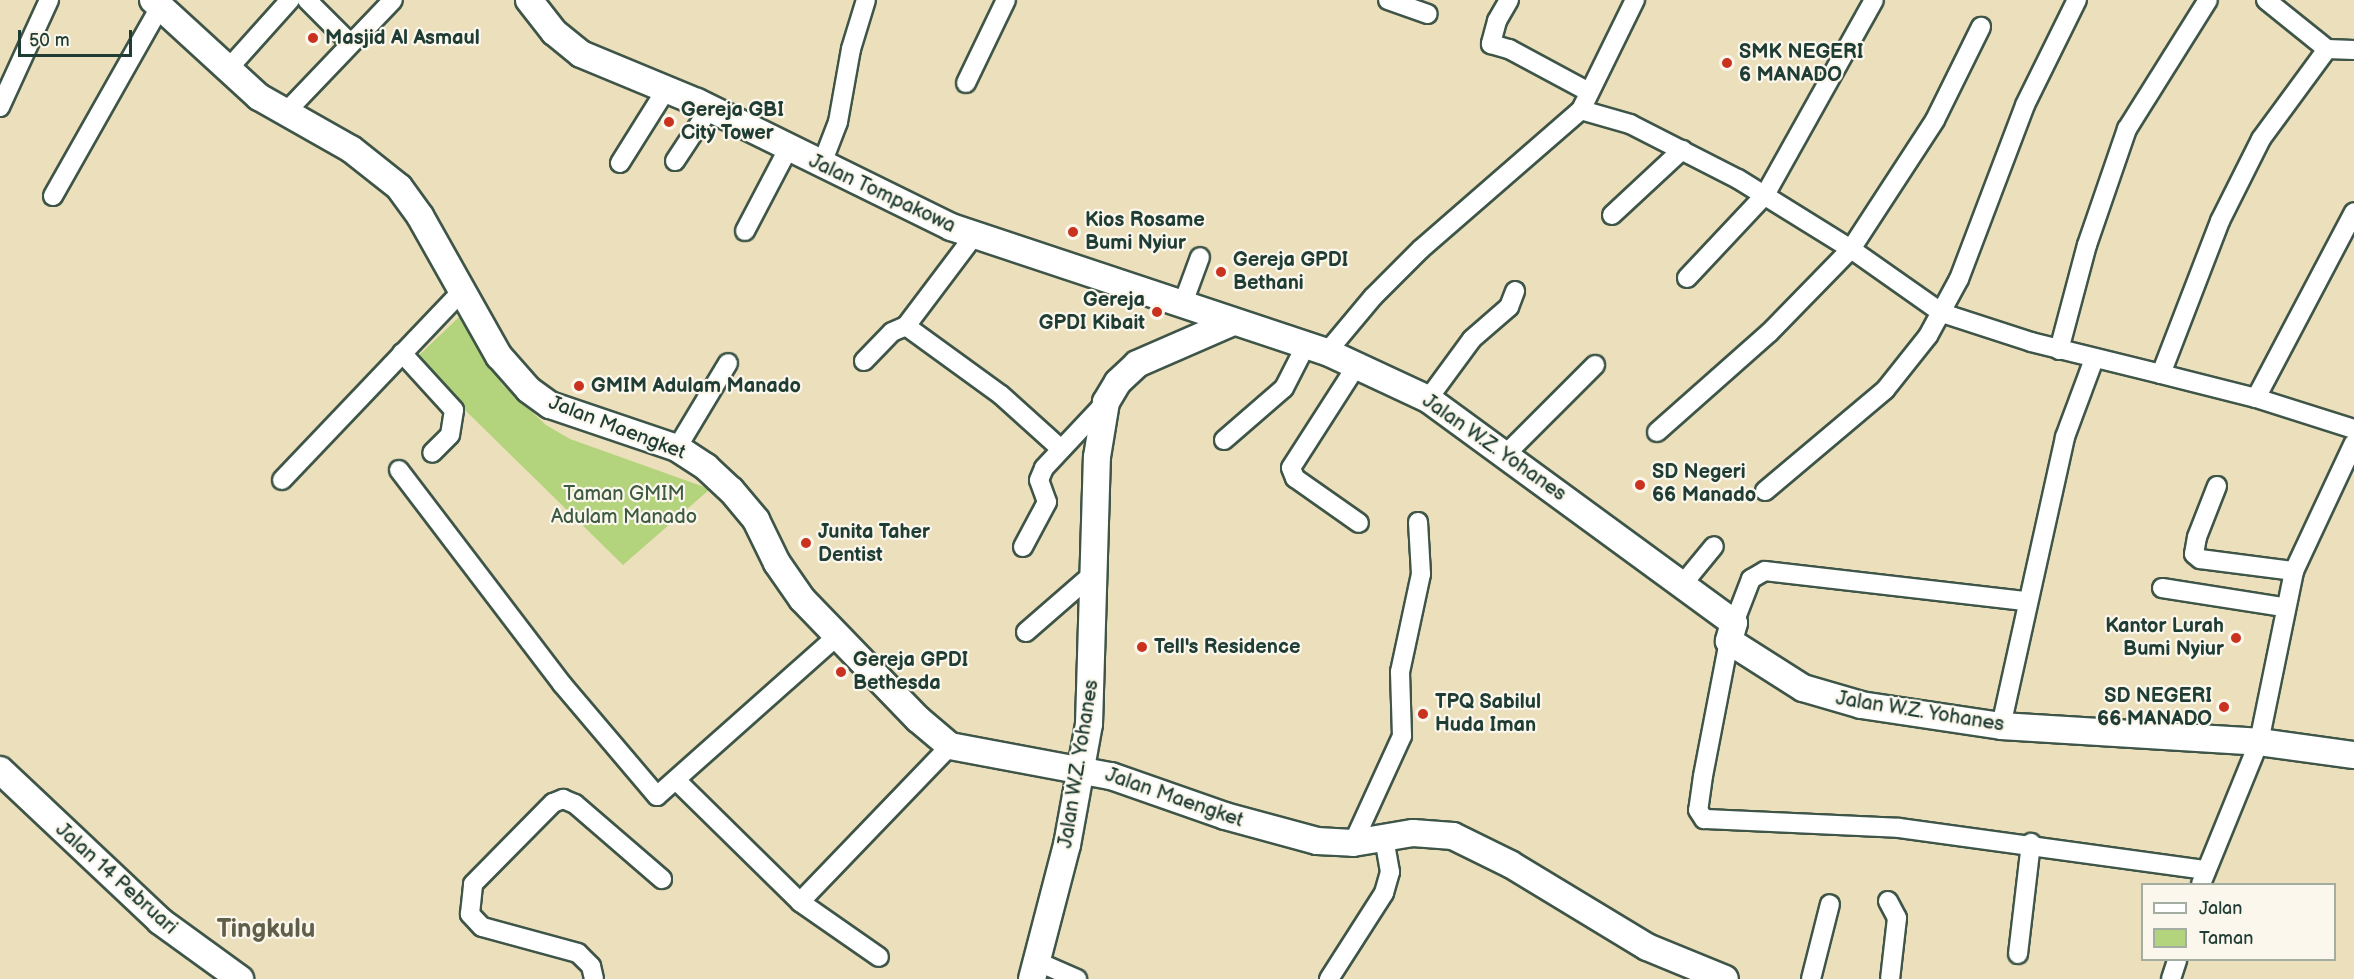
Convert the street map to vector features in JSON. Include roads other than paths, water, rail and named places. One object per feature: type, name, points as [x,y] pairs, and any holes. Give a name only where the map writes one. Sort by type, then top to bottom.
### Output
[{"type":"street","points":[[0,106],[49,0]]},
{"type":"street","points":[[228,69],[290,0]]},
{"type":"street","points":[[307,0],[350,43]]},
{"type":"street","points":[[285,113],[393,0]]},
{"type":"street","name":"Jalan Tompakowa","points":[[529,0],[554,32],[576,51],[710,108],[821,166],[973,237],[1231,322]]},
{"type":"street","points":[[821,166],[838,122],[851,49],[866,0]]},
{"type":"street","points":[[966,83],[1006,0]]},
{"type":"street","points":[[1388,0],[1428,14]]},
{"type":"street","points":[[1509,0],[1497,21],[1491,44],[1509,49],[1587,91]]},
{"type":"street","points":[[1224,440],[1287,385],[1317,349],[1421,249],[1581,110],[1587,91],[1635,0]]},
{"type":"street","points":[[1687,278],[1765,195],[1874,0]]},
{"type":"street","points":[[1765,491],[1885,390],[1913,359],[1942,313],[1959,279],[2025,105],[2077,0]]},
{"type":"street","points":[[2059,350],[2087,245],[2127,129],[2208,0]]},
{"type":"street","points":[[2266,0],[2327,50],[2354,50]]},
{"type":"street","points":[[53,196],[157,3]]},
{"type":"street","name":"Jalan Maengket","points":[[157,3],[259,97],[351,149],[399,187],[420,216],[499,356],[540,399],[595,422],[677,448],[706,467],[746,507],[793,587],[836,637],[951,746],[1082,768],[1266,829],[1317,841],[1353,843],[1437,832],[1472,843],[1647,947],[1725,979]]},
{"type":"street","points":[[1658,432],[1769,333],[1851,249],[1935,120],[1981,27]]},
{"type":"street","points":[[2161,374],[2220,221],[2261,139],[2327,50]]},
{"type":"street","points":[[620,163],[667,88]]},
{"type":"street","points":[[675,161],[710,108]]},
{"type":"street","points":[[1581,110],[1609,115],[1682,150],[1765,195],[1851,249],[1942,313],[2059,350],[2256,398],[2354,429]]},
{"type":"street","points":[[745,231],[788,149]]},
{"type":"street","points":[[1612,215],[1682,150]]},
{"type":"street","points":[[2256,398],[2354,212]]},
{"type":"street","points":[[864,361],[892,332],[906,326],[973,237]]},
{"type":"street","points":[[1182,306],[1200,258]]},
{"type":"street","points":[[282,480],[462,291]]},
{"type":"street","points":[[1428,399],[1472,339],[1509,307],[1515,291]]},
{"type":"street","name":"Jalan W.Z. Yohanes","points":[[1034,970],[1067,846],[1082,768],[1094,665],[1097,457],[1106,402],[1118,382],[1137,364],[1231,322],[1317,349],[1357,365],[1428,399],[1682,585],[1783,677],[1827,697],[2001,726],[2259,742],[2354,754]]},
{"type":"street","points":[[906,326],[1001,395],[1061,449]]},
{"type":"street","points":[[402,354],[454,410],[450,435],[432,453]]},
{"type":"street","points":[[2001,726],[2026,601],[2065,437],[2094,359]]},
{"type":"street","points":[[677,448],[728,363]]},
{"type":"street","points":[[1357,365],[1291,468],[1295,478],[1359,523]]},
{"type":"street","points":[[1506,454],[1595,365]]},
{"type":"street","points":[[1023,547],[1047,501],[1041,474],[1061,449],[1106,402]]},
{"type":"street","points":[[2026,601],[1765,571],[1751,579],[1731,632],[1698,810],[1704,819],[1899,828],[2031,843],[2204,877],[2259,742],[2280,645],[2284,607],[2295,571],[2354,443]]},
{"type":"street","points":[[399,470],[562,684],[654,794],[659,796],[678,782],[836,637]]},
{"type":"street","points":[[2217,486],[2197,537],[2194,554],[2200,559],[2295,571]]},
{"type":"street","points":[[1353,843],[1402,736],[1399,683],[1421,574],[1418,522]]},
{"type":"street","points":[[1682,585],[1714,546]]},
{"type":"street","points":[[1026,632],[1095,573]]},
{"type":"street","points":[[2162,588],[2284,607]]},
{"type":"street","points":[[800,902],[951,746]]},
{"type":"street","name":"Jalan 14 Pebruari","points":[[0,770],[83,851],[176,935],[240,979]]},
{"type":"street","points":[[678,782],[800,902],[879,957]]},
{"type":"street","points":[[594,979],[591,966],[578,953],[482,927],[470,914],[473,884],[553,803],[563,799],[575,804],[662,879]]},
{"type":"street","points":[[1329,979],[1384,893],[1390,872],[1384,839]]},
{"type":"street","points":[[2018,954],[2031,843]]},
{"type":"street","points":[[1888,901],[1897,918],[1890,979]]},
{"type":"street","points":[[1811,979],[1830,904]]},
{"type":"street","points":[[2171,979],[2177,961]]},
{"type":"street","points":[[1034,970],[1077,979]]},
{"type":"place","name":"Masjid Al Asmaul","points":[[313,38]]},
{"type":"place","name":"SMK NEGERI 6 MANADO","points":[[1727,63]]},
{"type":"place","name":"Gereja GBI City Tower","points":[[669,122]]},
{"type":"place","name":"Kios Rosame Bumi Nyiur","points":[[1073,232]]},
{"type":"place","name":"Gereja GPDI Bethani","points":[[1221,272]]},
{"type":"place","name":"Gereja GPDI Kibait","points":[[1157,312]]},
{"type":"place","name":"GMIM Adulam Manado","points":[[579,386]]},
{"type":"place","name":"SD Negeri 66 Manado","points":[[1640,485]]},
{"type":"place","name":"Junita Taher Dentist","points":[[806,543]]},
{"type":"place","name":"Kantor Lurah Bumi Nyiur","points":[[2236,638]]},
{"type":"place","name":"Tell's Residence","points":[[1142,647]]},
{"type":"place","name":"Gereja GPDI Bethesda","points":[[841,672]]},
{"type":"place","name":"SD NEGERI 66 MANADO","points":[[2224,707]]},
{"type":"place","name":"TPQ Sabilul Huda Iman","points":[[1423,714]]},
{"type":"district","name":"Tingkulu","points":[[266,930]]},
{"type":"park label","name":"Taman GMIM Adulam Manado","points":[[624,506]]}]
